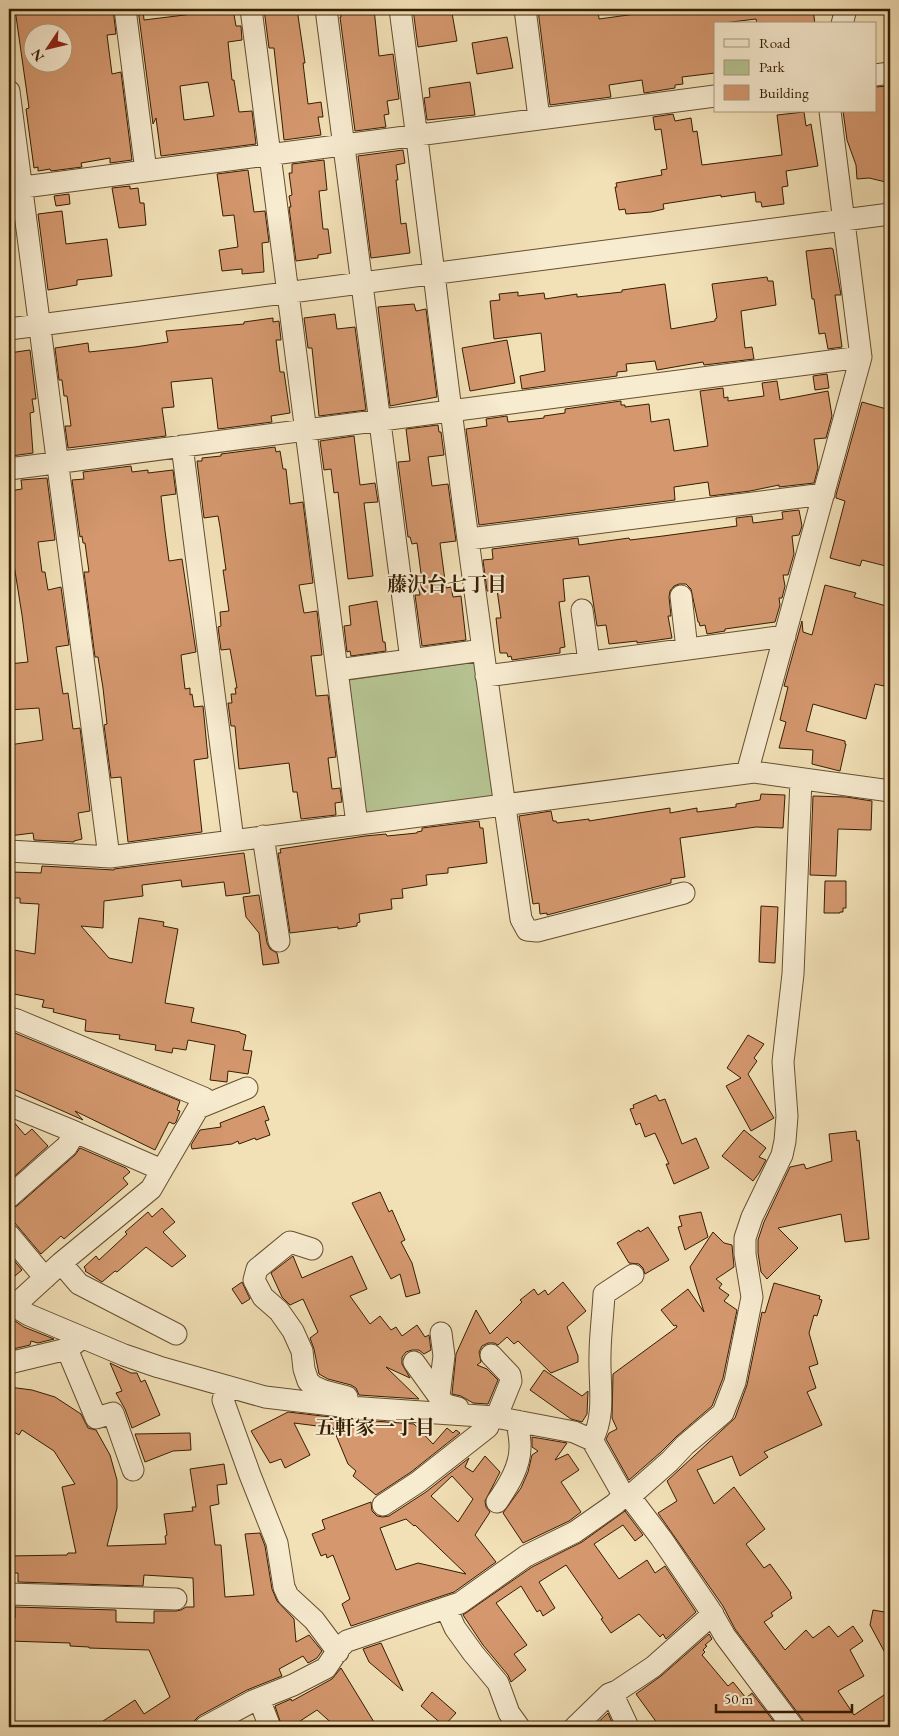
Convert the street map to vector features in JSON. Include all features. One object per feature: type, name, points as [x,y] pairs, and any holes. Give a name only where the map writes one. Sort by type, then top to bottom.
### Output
[{"type":"street","points":[[125,9],[146,171]]},
{"type":"street","points":[[251,9],[357,824]]},
{"type":"street","points":[[326,9],[411,660]]},
{"type":"street","points":[[400,9],[418,135],[486,676],[521,919],[527,930],[537,931],[684,893]]},
{"type":"street","points":[[525,9],[539,118]]},
{"type":"street","points":[[843,22],[846,9]]},
{"type":"street","points":[[876,75],[890,73]]},
{"type":"street","points":[[9,91],[15,188],[39,325],[109,857]]},
{"type":"street","points":[[15,188],[714,96]]},
{"type":"street","points":[[747,773],[862,357],[830,112]]},
{"type":"street","points":[[9,329],[890,214]]},
{"type":"street","points":[[9,469],[862,357]]},
{"type":"street","points":[[182,446],[233,840]]},
{"type":"street","points":[[468,539],[824,494]]},
{"type":"street","points":[[681,596],[688,649]]},
{"type":"street","points":[[582,610],[589,662]]},
{"type":"street","points":[[486,676],[785,636]]},
{"type":"street","points":[[336,670],[483,650]]},
{"type":"street","points":[[9,851],[109,857],[754,772],[890,791]]},
{"type":"street","points":[[205,1727],[259,1699],[326,1668],[340,1647],[347,1641],[460,1603],[526,1556],[575,1532],[601,1515],[670,1461],[685,1445],[723,1413],[735,1382],[752,1296],[745,1254],[745,1238],[752,1217],[782,1155],[785,1141],[787,1116],[783,1062],[793,974],[800,779]]},
{"type":"street","points":[[264,836],[279,940]]},
{"type":"street","points":[[9,1018],[204,1098],[150,1189],[45,1278],[11,1304],[73,1343],[265,1397],[501,1419],[574,1432],[592,1440],[627,1496],[661,1538],[713,1614],[735,1651],[793,1727]]},
{"type":"street","points":[[198,1108],[247,1088]]},
{"type":"street","points":[[9,1106],[162,1170]]},
{"type":"street","points":[[9,1197],[67,1146],[75,1132]]},
{"type":"street","points":[[9,1235],[45,1278]]},
{"type":"street","points":[[312,1249],[290,1242],[257,1268],[254,1280],[263,1297],[279,1311],[293,1331],[302,1351],[304,1369],[308,1380],[324,1392],[367,1402],[367,1408]]},
{"type":"street","points":[[61,1263],[79,1284],[176,1334]]},
{"type":"street","points":[[592,1440],[599,1429],[600,1330],[604,1294],[633,1275]]},
{"type":"street","points":[[439,1396],[444,1356],[441,1333]]},
{"type":"street","points":[[9,1364],[73,1343]]},
{"type":"street","points":[[73,1343],[96,1418],[113,1413],[133,1470]]},
{"type":"street","points":[[383,1505],[418,1482],[501,1419],[511,1381],[510,1375],[491,1355]]},
{"type":"street","points":[[414,1362],[446,1405],[458,1408],[460,1414]]},
{"type":"street","points":[[227,1386],[223,1400],[277,1544],[284,1586],[288,1596],[314,1620],[338,1652]]},
{"type":"street","points":[[496,1502],[508,1486],[517,1466],[521,1446],[501,1419]]},
{"type":"street","points":[[9,1594],[176,1599]]},
{"type":"street","points":[[446,1608],[455,1628],[498,1683],[509,1713],[519,1727]]},
{"type":"street","points":[[575,1727],[612,1693],[653,1667],[713,1614]]},
{"type":"street","points":[[612,1693],[628,1727]]},
{"type":"street","points":[[259,1699],[270,1727]]},
{"type":"green space","points":[[476,662],[494,797],[366,814],[349,680]]},
{"type":"building","points":[[15,9],[113,9],[116,34],[107,35],[112,74],[121,72],[132,160],[110,163],[110,158],[81,163],[82,167],[38,171],[38,167],[34,168],[26,109],[29,108],[24,72],[72,72],[72,22],[22,22],[22,58]]},
{"type":"building","points":[[138,9],[143,9],[144,20],[233,9],[236,26],[241,26],[242,40],[228,42],[232,80],[234,80],[239,112],[252,111],[256,144],[161,156],[156,118],[153,124]],"holes":[[[208,82],[214,116],[184,120],[180,86]]]},
{"type":"building","points":[[264,9],[297,9],[305,63],[303,63],[308,104],[321,102],[323,117],[318,117],[321,135],[284,140],[274,48],[269,48]]},
{"type":"building","points":[[340,9],[374,9],[379,56],[393,54],[399,99],[387,101],[389,114],[384,115],[386,127],[355,131]]},
{"type":"building","points":[[413,9],[448,9],[448,14],[452,13],[457,41],[418,47]]},
{"type":"building","points":[[598,9],[599,19],[650,12],[650,9],[813,9],[815,22],[757,22],[756,19],[714,22],[714,73],[682,77],[683,84],[675,85],[675,88],[644,93],[642,80],[609,85],[611,97],[550,105],[538,10]]},
{"type":"building","points":[[507,37],[513,68],[477,74],[472,43]]},
{"type":"building","points":[[470,82],[475,115],[427,120],[424,98],[430,97],[429,88]]},
{"type":"building","points":[[890,86],[890,183],[869,178],[857,179],[856,165],[847,140],[843,112],[876,112],[876,87]]},
{"type":"building","points":[[804,112],[806,126],[811,124],[818,166],[786,171],[788,186],[782,187],[784,204],[762,207],[761,202],[756,202],[755,192],[663,204],[664,209],[651,212],[626,214],[625,209],[619,210],[616,183],[662,175],[661,170],[667,169],[661,129],[655,130],[653,117],[673,114],[675,121],[691,118],[693,132],[697,131],[702,165],[782,155],[777,115]]},
{"type":"building","points":[[403,150],[405,163],[396,165],[398,180],[396,180],[401,224],[406,223],[410,253],[371,258],[358,156]]},
{"type":"building","points":[[324,160],[327,190],[319,191],[323,229],[328,229],[331,253],[318,255],[318,258],[296,261],[289,207],[291,207],[289,196],[292,195],[289,173],[292,173],[292,164]]},
{"type":"building","points":[[248,170],[254,212],[265,211],[269,242],[262,243],[264,272],[242,274],[242,269],[222,271],[219,250],[238,247],[234,215],[223,216],[217,174]]},
{"type":"building","points":[[130,186],[130,189],[138,188],[140,203],[144,203],[146,225],[119,228],[112,188]]},
{"type":"building","points":[[69,194],[70,204],[56,206],[54,196]]},
{"type":"building","points":[[62,211],[66,244],[107,239],[112,276],[77,280],[77,285],[48,290],[38,214]]},
{"type":"building","points":[[833,249],[841,295],[835,295],[842,347],[828,349],[825,333],[819,334],[806,251]]},
{"type":"building","points":[[767,277],[768,281],[773,281],[776,305],[741,311],[745,348],[752,347],[754,359],[704,365],[703,362],[657,370],[655,361],[626,364],[627,371],[617,372],[617,376],[522,389],[520,376],[545,371],[541,333],[494,339],[490,301],[500,300],[499,294],[518,292],[518,296],[544,293],[545,299],[577,294],[577,297],[622,292],[622,290],[665,284],[671,329],[715,321],[717,318],[712,284]]},
{"type":"building","points":[[414,304],[416,311],[426,309],[437,397],[390,406],[378,307]]},
{"type":"building","points":[[335,314],[337,329],[355,327],[366,410],[319,416],[312,348],[308,348],[304,318]]},
{"type":"building","points":[[273,318],[273,322],[279,321],[281,340],[276,340],[280,372],[284,372],[290,413],[271,416],[272,422],[218,429],[212,378],[171,382],[174,407],[162,408],[166,436],[68,448],[65,426],[71,426],[67,396],[64,396],[62,380],[59,380],[55,348],[88,343],[89,352],[135,347],[168,342],[166,331],[244,324],[244,322]]},
{"type":"building","points":[[507,340],[515,383],[470,391],[462,348]]},
{"type":"building","points":[[30,350],[36,399],[32,399],[34,412],[30,413],[33,453],[11,456],[9,440],[9,353]]},
{"type":"building","points":[[827,374],[829,388],[815,390],[813,376]]},
{"type":"building","points":[[777,381],[780,400],[828,391],[832,416],[826,438],[814,439],[818,468],[814,483],[779,487],[779,485],[710,496],[708,482],[674,487],[675,500],[479,525],[466,429],[487,426],[486,419],[507,416],[508,422],[544,418],[544,416],[565,413],[565,409],[621,401],[621,405],[625,405],[625,407],[649,404],[651,422],[669,419],[674,451],[708,446],[700,391],[723,388],[724,398],[728,397],[728,401],[764,396],[762,383]]},
{"type":"building","points":[[862,402],[890,410],[890,567],[862,560],[860,566],[830,558],[845,501],[836,498],[836,495]]},
{"type":"building","points":[[438,425],[439,432],[441,432],[444,455],[428,457],[432,486],[448,484],[456,541],[440,543],[446,588],[451,587],[453,597],[461,596],[466,640],[422,646],[415,595],[420,595],[418,585],[422,584],[422,581],[417,543],[412,544],[410,537],[408,537],[398,462],[410,461],[406,429]]},
{"type":"building","points":[[354,436],[360,485],[375,483],[378,502],[364,503],[373,576],[348,579],[338,492],[334,493],[331,469],[324,470],[320,441]]},
{"type":"building","points":[[275,447],[276,452],[280,451],[283,469],[286,469],[290,504],[303,502],[313,583],[299,585],[304,613],[317,611],[322,655],[311,656],[316,696],[328,695],[336,757],[328,758],[332,789],[340,788],[342,802],[335,803],[336,815],[301,819],[297,792],[293,792],[289,763],[239,769],[235,726],[231,726],[228,703],[232,703],[231,694],[236,694],[235,688],[237,688],[230,649],[221,650],[218,627],[221,626],[220,612],[229,611],[223,570],[226,570],[218,516],[204,518],[197,461],[202,461],[202,458],[221,456],[221,454]]},
{"type":"building","points":[[131,466],[132,472],[148,470],[148,473],[173,470],[176,494],[161,496],[165,531],[169,561],[182,559],[196,652],[181,655],[185,689],[190,688],[194,707],[203,706],[208,758],[194,760],[202,832],[128,842],[121,777],[111,778],[104,725],[107,724],[103,688],[98,657],[95,657],[84,572],[89,572],[85,543],[83,543],[82,536],[80,537],[72,480],[84,479],[83,472]]},
{"type":"building","points":[[47,478],[55,540],[38,542],[42,572],[45,572],[48,590],[61,587],[69,645],[56,647],[63,694],[68,693],[73,729],[80,728],[90,811],[78,813],[82,839],[74,842],[34,840],[33,833],[9,836],[9,745],[43,740],[39,708],[9,710],[9,664],[28,662],[11,546],[9,546],[9,491],[22,489],[21,480]]},
{"type":"building","points":[[799,510],[802,526],[799,535],[792,536],[794,554],[788,575],[783,575],[785,586],[782,598],[779,598],[780,605],[775,622],[725,629],[725,631],[707,634],[705,625],[700,626],[698,622],[691,589],[686,584],[679,584],[670,591],[669,597],[671,616],[668,616],[672,638],[637,643],[637,641],[609,644],[606,625],[597,626],[589,576],[563,579],[565,601],[559,602],[565,647],[560,648],[560,653],[512,660],[511,656],[508,657],[507,653],[500,653],[496,618],[501,618],[497,590],[487,591],[483,560],[493,559],[492,549],[578,538],[579,545],[629,538],[630,540],[663,536],[737,526],[736,518],[752,516],[753,523],[783,519],[782,512]]},
{"type":"building","points":[[825,585],[856,593],[854,597],[890,607],[890,661],[884,686],[875,684],[866,719],[813,704],[806,731],[845,741],[840,771],[812,764],[813,750],[779,748],[786,722],[780,720],[788,687],[784,686],[802,621],[803,632],[812,635]]},
{"type":"building","points":[[377,601],[386,651],[351,656],[350,651],[347,652],[344,626],[351,625],[349,606]]},
{"type":"building","points":[[761,794],[785,795],[783,828],[756,827],[680,838],[685,877],[671,879],[671,883],[547,915],[547,913],[540,914],[539,903],[533,904],[519,816],[551,811],[553,821],[557,823],[589,819],[589,821],[670,808],[670,813],[697,808],[697,812],[736,807],[736,804],[760,800]]},
{"type":"building","points":[[813,796],[846,797],[872,801],[871,830],[838,829],[836,876],[810,875]]},
{"type":"building","points":[[479,821],[480,828],[483,828],[487,863],[448,868],[448,873],[426,875],[427,885],[402,889],[403,898],[391,899],[392,909],[359,914],[360,922],[357,923],[357,926],[290,933],[278,853],[281,853],[280,849],[365,836],[417,833],[422,831],[422,828]]},
{"type":"building","points":[[244,853],[250,893],[226,896],[224,882],[182,887],[181,880],[142,885],[143,896],[104,901],[103,928],[81,926],[109,958],[132,963],[139,918],[164,922],[163,926],[178,929],[165,1003],[194,1008],[191,1022],[240,1032],[246,1035],[243,1050],[252,1051],[248,1074],[228,1071],[227,1082],[210,1080],[215,1045],[188,1040],[186,1050],[173,1048],[172,1053],[155,1050],[156,1045],[119,1039],[120,1035],[85,1031],[86,1020],[53,1012],[54,1009],[42,1007],[44,1000],[9,993],[9,949],[35,954],[39,904],[20,903],[20,898],[9,898],[9,874],[11,872],[41,873],[42,866],[114,870]]},
{"type":"building","points":[[825,881],[846,881],[846,908],[843,908],[843,912],[824,913]]},
{"type":"building","points":[[259,895],[267,943],[270,949],[277,953],[279,963],[263,965],[259,933],[246,917],[243,897]]},
{"type":"building","points":[[761,906],[778,907],[775,963],[759,962]]},
{"type":"building","points":[[9,1032],[180,1101],[177,1110],[180,1111],[176,1122],[174,1124],[169,1122],[155,1150],[75,1111],[83,1120],[9,1087]]},
{"type":"building","points":[[748,1035],[764,1044],[754,1058],[757,1061],[748,1074],[774,1118],[751,1131],[726,1086],[741,1078],[727,1068]]},
{"type":"building","points":[[656,1095],[659,1101],[665,1099],[682,1144],[696,1138],[709,1168],[674,1184],[666,1164],[669,1164],[655,1133],[645,1137],[640,1123],[636,1125],[630,1109],[634,1108],[633,1105]]},
{"type":"building","points":[[264,1106],[269,1120],[265,1121],[270,1135],[239,1144],[238,1141],[232,1144],[192,1149],[191,1145],[200,1130],[221,1127],[220,1123]]},
{"type":"building","points":[[9,1118],[25,1135],[32,1129],[48,1146],[9,1181]]},
{"type":"building","points":[[744,1130],[766,1148],[759,1157],[766,1160],[753,1181],[722,1156]]},
{"type":"building","points":[[856,1131],[857,1141],[859,1140],[869,1239],[845,1242],[841,1214],[778,1228],[798,1248],[767,1279],[761,1272],[758,1240],[764,1222],[790,1167],[804,1164],[806,1169],[832,1161],[829,1134]]},
{"type":"building","points":[[80,1148],[126,1168],[130,1172],[123,1178],[128,1184],[64,1239],[61,1236],[41,1254],[9,1216],[9,1209],[17,1206],[75,1155]]},
{"type":"building","points":[[380,1192],[389,1212],[392,1210],[405,1240],[401,1242],[412,1263],[420,1293],[406,1297],[400,1274],[391,1279],[352,1203]]},
{"type":"building","points":[[162,1208],[175,1222],[163,1232],[186,1256],[172,1267],[146,1247],[117,1272],[115,1271],[102,1282],[85,1271],[84,1267],[96,1256],[99,1260],[127,1234],[125,1232],[148,1212],[152,1217]]},
{"type":"building","points":[[701,1212],[708,1237],[685,1250],[678,1227],[682,1226],[679,1216]]},
{"type":"building","points":[[648,1227],[669,1260],[645,1274],[639,1264],[629,1263],[617,1243]]},
{"type":"building","points":[[713,1232],[724,1243],[732,1245],[734,1267],[716,1279],[722,1284],[719,1288],[729,1295],[724,1301],[737,1310],[723,1378],[712,1406],[629,1480],[606,1439],[609,1433],[617,1429],[612,1418],[613,1374],[677,1327],[661,1310],[688,1289],[704,1312],[690,1267]]},
{"type":"building","points":[[293,1256],[302,1278],[352,1256],[367,1289],[350,1296],[370,1324],[380,1316],[391,1330],[396,1327],[402,1336],[417,1325],[425,1337],[429,1335],[431,1350],[424,1354],[419,1350],[412,1350],[406,1352],[402,1357],[402,1364],[410,1378],[386,1367],[419,1399],[359,1395],[356,1388],[351,1385],[328,1379],[319,1374],[310,1338],[318,1332],[303,1299],[290,1305],[282,1297],[271,1273]]},
{"type":"building","points":[[12,1258],[22,1270],[9,1281],[9,1260]]},
{"type":"building","points":[[242,1282],[250,1299],[242,1304],[232,1289]]},
{"type":"building","points":[[563,1282],[586,1311],[567,1327],[578,1356],[578,1362],[551,1373],[518,1341],[514,1344],[507,1337],[498,1345],[488,1343],[482,1346],[479,1352],[481,1362],[477,1365],[487,1369],[498,1380],[488,1404],[473,1403],[461,1396],[452,1394],[456,1354],[476,1310],[490,1334],[522,1302],[520,1300],[534,1289],[538,1295],[545,1290],[548,1295]]},
{"type":"building","points":[[774,1283],[820,1296],[819,1299],[822,1300],[817,1316],[814,1315],[809,1333],[818,1364],[809,1367],[816,1388],[807,1392],[822,1425],[764,1452],[768,1457],[740,1476],[732,1456],[697,1470],[714,1504],[734,1487],[765,1529],[746,1544],[764,1568],[770,1564],[791,1593],[792,1598],[771,1613],[773,1616],[764,1622],[785,1650],[806,1630],[813,1638],[829,1626],[838,1637],[853,1626],[863,1641],[850,1650],[864,1676],[838,1691],[854,1715],[890,1691],[890,1727],[805,1727],[803,1720],[735,1629],[723,1606],[658,1513],[677,1501],[667,1481],[735,1418],[747,1385],[762,1312],[765,1313]]},
{"type":"building","points":[[9,1317],[24,1327],[54,1339],[38,1343],[31,1341],[30,1345],[9,1350]]},
{"type":"building","points":[[110,1363],[131,1373],[137,1373],[141,1382],[145,1380],[160,1415],[132,1428],[125,1409],[116,1393],[122,1391]]},
{"type":"building","points":[[544,1370],[582,1396],[588,1391],[587,1414],[582,1422],[571,1419],[530,1390]]},
{"type":"building","points":[[9,1387],[32,1390],[55,1397],[81,1414],[88,1428],[96,1430],[110,1455],[117,1480],[117,1508],[107,1546],[166,1544],[165,1536],[167,1535],[164,1514],[193,1511],[192,1507],[196,1507],[190,1469],[224,1464],[227,1484],[217,1485],[219,1504],[210,1506],[215,1545],[221,1545],[225,1597],[254,1595],[245,1534],[260,1533],[265,1546],[272,1589],[277,1601],[294,1619],[296,1642],[309,1635],[322,1651],[317,1658],[308,1663],[303,1656],[279,1669],[282,1676],[247,1690],[199,1716],[194,1721],[193,1727],[94,1727],[135,1700],[144,1714],[170,1697],[149,1650],[89,1648],[70,1646],[70,1643],[9,1641],[9,1618],[15,1618],[15,1607],[116,1610],[116,1622],[154,1623],[154,1611],[176,1611],[186,1607],[194,1607],[193,1578],[144,1575],[143,1586],[18,1582],[18,1573],[9,1573],[9,1556],[67,1555],[68,1553],[76,1553],[62,1487],[75,1484],[54,1451],[22,1430],[19,1435],[9,1429]]},
{"type":"building","points":[[288,1412],[414,1424],[433,1444],[447,1428],[453,1433],[456,1430],[460,1433],[411,1472],[376,1495],[353,1476],[356,1471],[348,1464],[333,1428],[294,1423],[310,1455],[285,1468],[281,1459],[270,1463],[251,1431]]},
{"type":"building","points":[[190,1433],[191,1450],[173,1451],[145,1462],[135,1434]]},
{"type":"building","points":[[532,1437],[567,1443],[555,1460],[568,1454],[579,1470],[561,1482],[581,1512],[569,1521],[523,1543],[503,1513],[521,1488],[528,1472],[532,1455],[538,1451],[532,1447]]},
{"type":"building","points":[[485,1456],[500,1472],[485,1501],[486,1507],[490,1512],[475,1535],[496,1562],[454,1592],[351,1626],[342,1604],[350,1599],[333,1555],[327,1558],[326,1554],[321,1556],[312,1534],[325,1529],[322,1520],[371,1502],[372,1511],[377,1516],[389,1516],[426,1492],[469,1458],[465,1467],[473,1472]],"holes":[[[452,1476],[473,1499],[458,1522],[431,1496]],[[406,1519],[415,1525],[466,1574],[418,1563],[396,1570],[380,1528]]]},
{"type":"building","points":[[625,1511],[643,1535],[635,1541],[623,1525],[594,1544],[619,1579],[647,1560],[655,1573],[665,1566],[696,1612],[666,1639],[663,1634],[660,1637],[639,1614],[611,1633],[601,1619],[603,1618],[566,1565],[539,1582],[555,1608],[543,1616],[540,1610],[537,1612],[521,1586],[496,1603],[527,1645],[514,1654],[526,1670],[511,1682],[508,1675],[483,1645],[463,1615],[532,1567],[582,1542]]},
{"type":"building","points":[[873,1610],[890,1613],[890,1662],[870,1625]]},
{"type":"building","points":[[709,1634],[712,1639],[705,1645],[707,1646],[703,1650],[705,1652],[702,1655],[728,1686],[733,1682],[746,1698],[752,1693],[778,1727],[660,1727],[636,1694],[661,1676]]},
{"type":"building","points":[[381,1643],[403,1691],[369,1662],[363,1649]]},
{"type":"building","points":[[341,1668],[377,1727],[336,1727],[317,1710],[291,1727],[282,1727],[275,1706],[291,1699],[292,1701],[332,1679]]},
{"type":"building","points":[[432,1692],[456,1713],[444,1726],[421,1706]]},
{"type":"building","points":[[608,1713],[614,1727],[593,1727]]},
{"type":"district","name":"藤沢台七丁目","points":[[447,584]]},
{"type":"district","name":"五軒家一丁目","points":[[375,1427]]}]
